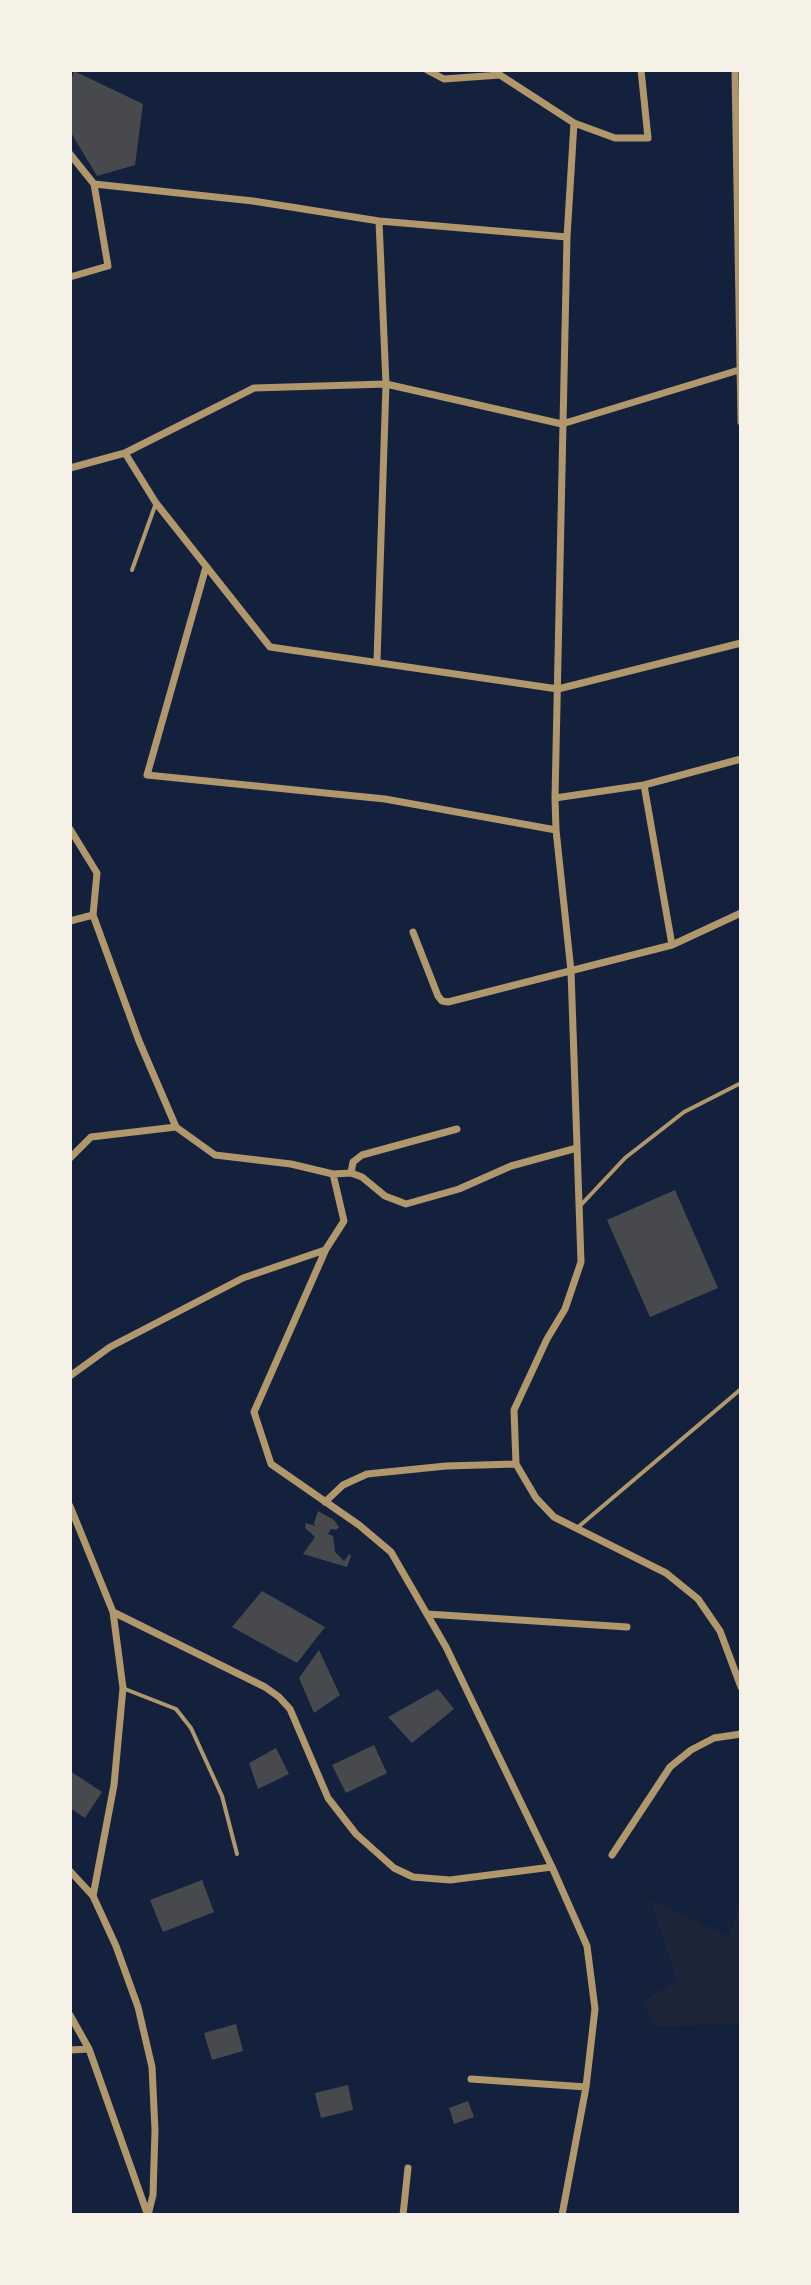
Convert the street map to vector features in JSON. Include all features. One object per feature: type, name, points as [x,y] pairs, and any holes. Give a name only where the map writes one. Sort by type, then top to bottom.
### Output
[{"type":"street","points":[[427,70],[444,79],[501,72],[574,123],[615,138],[648,138],[641,70]]},
{"type":"street","points":[[735,70],[741,422]]},
{"type":"street","points":[[574,123],[567,237],[555,798],[571,971],[581,1262],[565,1309],[547,1339],[514,1410],[516,1464],[536,1498],[554,1517],[666,1573],[698,1599],[720,1631],[741,1687]]},
{"type":"street","points":[[70,154],[94,184],[108,266],[70,277]]},
{"type":"street","points":[[94,184],[253,201],[379,221],[567,237]]},
{"type":"street","points":[[377,661],[386,384],[379,221]]},
{"type":"street","points":[[70,468],[125,453],[254,388],[386,384],[562,424],[739,370]]},
{"type":"street","points":[[125,453],[156,503],[270,647],[558,689],[741,643]]},
{"type":"street","points":[[206,567],[147,775],[385,799],[556,830]]},
{"type":"street","points":[[555,798],[644,785],[741,759]]},
{"type":"street","points":[[644,785],[672,945]]},
{"type":"street","points":[[70,829],[97,873],[93,915],[139,1041],[176,1127],[215,1155],[291,1164],[333,1174],[351,1173],[362,1177],[385,1196],[406,1204],[459,1189],[511,1166],[577,1148]]},
{"type":"street","points":[[413,932],[438,996],[448,1002],[672,945],[741,913]]},
{"type":"street","points":[[70,921],[93,915]]},
{"type":"street","points":[[70,1158],[91,1137],[176,1127]]},
{"type":"street","points":[[351,1173],[353,1162],[362,1155],[457,1129]]},
{"type":"street","points":[[333,1174],[344,1221],[326,1249],[254,1412],[271,1464],[359,1525],[391,1552],[446,1647],[587,1946],[595,2009],[586,2087],[562,2215]]},
{"type":"street","points":[[70,1376],[110,1347],[243,1278],[326,1249]]},
{"type":"street","points":[[325,1502],[343,1485],[367,1474],[446,1466],[516,1464]]},
{"type":"street","points":[[70,1506],[113,1612],[123,1688],[114,1785],[93,1896]]},
{"type":"street","points":[[113,1612],[265,1687],[279,1697],[290,1709],[328,1798],[356,1834],[394,1868],[413,1877],[450,1880],[552,1867]]},
{"type":"street","points":[[427,1614],[627,1627]]},
{"type":"street","points":[[612,1855],[670,1767],[691,1750],[714,1738],[741,1734]]},
{"type":"street","points":[[70,1871],[93,1896],[116,1946],[138,2007],[152,2067],[155,2130],[153,2195],[148,2215]]},
{"type":"street","points":[[70,2015],[89,2049],[148,2215]]},
{"type":"street","points":[[70,2050],[89,2049]]},
{"type":"street","points":[[471,2079],[586,2087]]},
{"type":"street","points":[[403,2215],[408,2168]]},
{"type":"lane","points":[[132,570],[156,503]]},
{"type":"lane","points":[[579,1207],[625,1158],[684,1112],[741,1083]]},
{"type":"lane","points":[[577,1528],[741,1389]]},
{"type":"lane","points":[[123,1688],[176,1709],[191,1728],[222,1796],[237,1854]]},
{"type":"shaded area","points":[[741,1899],[741,2023],[655,2027],[643,2001],[677,1981],[651,1900],[729,1937]]},
{"type":"building","points":[[74,71],[143,104],[135,165],[97,176],[70,131],[70,85]]},
{"type":"building","points":[[675,1190],[718,1288],[650,1317],[607,1220]]},
{"type":"building","points":[[318,1511],[334,1520],[339,1527],[331,1529],[328,1534],[333,1536],[335,1552],[344,1561],[349,1554],[351,1556],[347,1567],[303,1554],[315,1537],[305,1528],[306,1523],[315,1526]]},
{"type":"building","points":[[262,1591],[325,1627],[297,1663],[232,1627]]},
{"type":"building","points":[[319,1650],[340,1695],[314,1713],[299,1678]]},
{"type":"building","points":[[438,1689],[454,1709],[412,1743],[388,1717]]},
{"type":"building","points":[[374,1745],[387,1773],[346,1793],[332,1765]]},
{"type":"building","points":[[276,1748],[289,1774],[258,1789],[249,1763]]},
{"type":"building","points":[[70,1771],[102,1792],[85,1818],[70,1808]]},
{"type":"building","points":[[202,1880],[214,1912],[163,1932],[150,1900]]},
{"type":"building","points":[[236,2024],[243,2051],[212,2060],[204,2033]]},
{"type":"building","points":[[348,2085],[353,2110],[321,2118],[315,2093]]},
{"type":"building","points":[[468,2101],[474,2117],[454,2124],[449,2108]]}]
